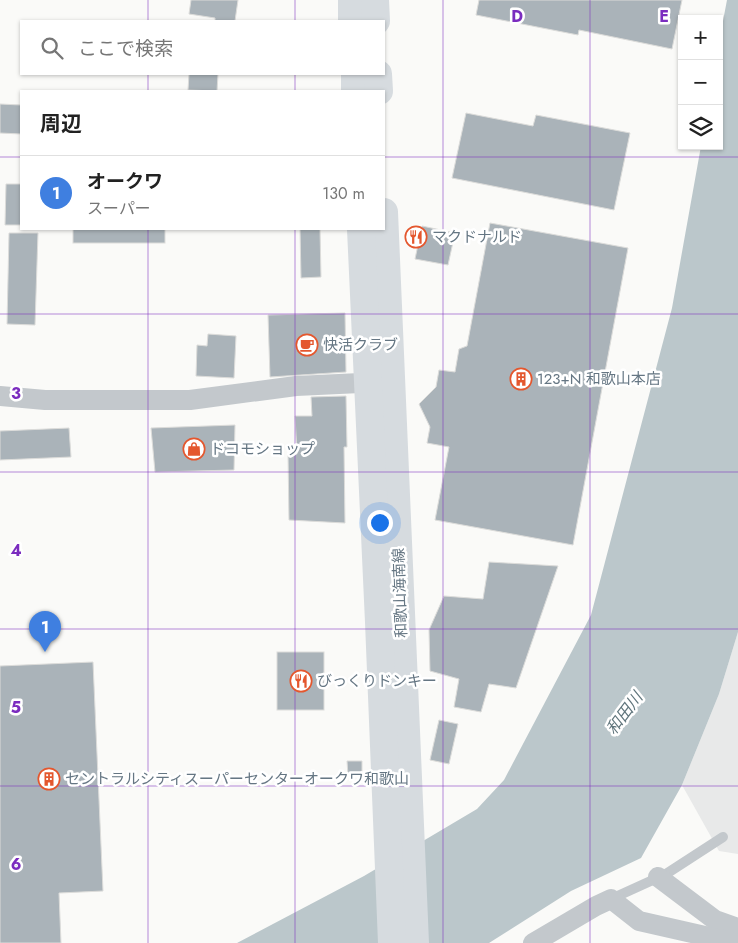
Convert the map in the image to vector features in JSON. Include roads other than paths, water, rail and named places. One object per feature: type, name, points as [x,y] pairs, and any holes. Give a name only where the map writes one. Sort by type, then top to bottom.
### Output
[{"type":"main road","points":[[352,0],[352,20]]},
{"type":"main road","points":[[375,0],[376,20]]},
{"type":"main road","points":[[354,75],[355,90]]},
{"type":"main road","points":[[378,75],[379,90]]},
{"type":"main road","name":"和歌山海南線","points":[[361,230],[379,382]]},
{"type":"main road","name":"和歌山海南線","points":[[383,230],[379,382],[379,622],[398,835],[415,943]]},
{"type":"main road","name":"和歌山海南線","points":[[392,943],[398,835]]},
{"type":"street","points":[[0,396],[46,400],[190,400],[296,386],[379,382]]},
{"type":"street","points":[[658,877],[715,920],[738,928]]},
{"type":"street","points":[[533,943],[611,899],[639,920],[736,943]]},
{"type":"lane","points":[[611,899],[658,877],[723,836]]},
{"type":"water","name":"和田川","points":[[727,0],[738,0],[738,632],[719,694],[682,785],[641,858],[571,891],[489,943],[237,943],[364,876],[477,809],[504,780],[591,615],[672,308],[700,150],[723,150],[723,21]]},
{"type":"place","name":"マクドナルド","points":[[416,237]]},
{"type":"place","name":"快活クラブ","points":[[307,345]]},
{"type":"place","name":"123+N 和歌山本店","points":[[521,379]]},
{"type":"place","name":"ドコモショップ","points":[[194,449]]},
{"type":"place","name":"オークワ","points":[[45,652]]},
{"type":"place","name":"びっくりドンキー","points":[[301,681]]},
{"type":"place","name":"セントラルシティスーパーセンターオークワ和歌山","points":[[49,779]]}]
